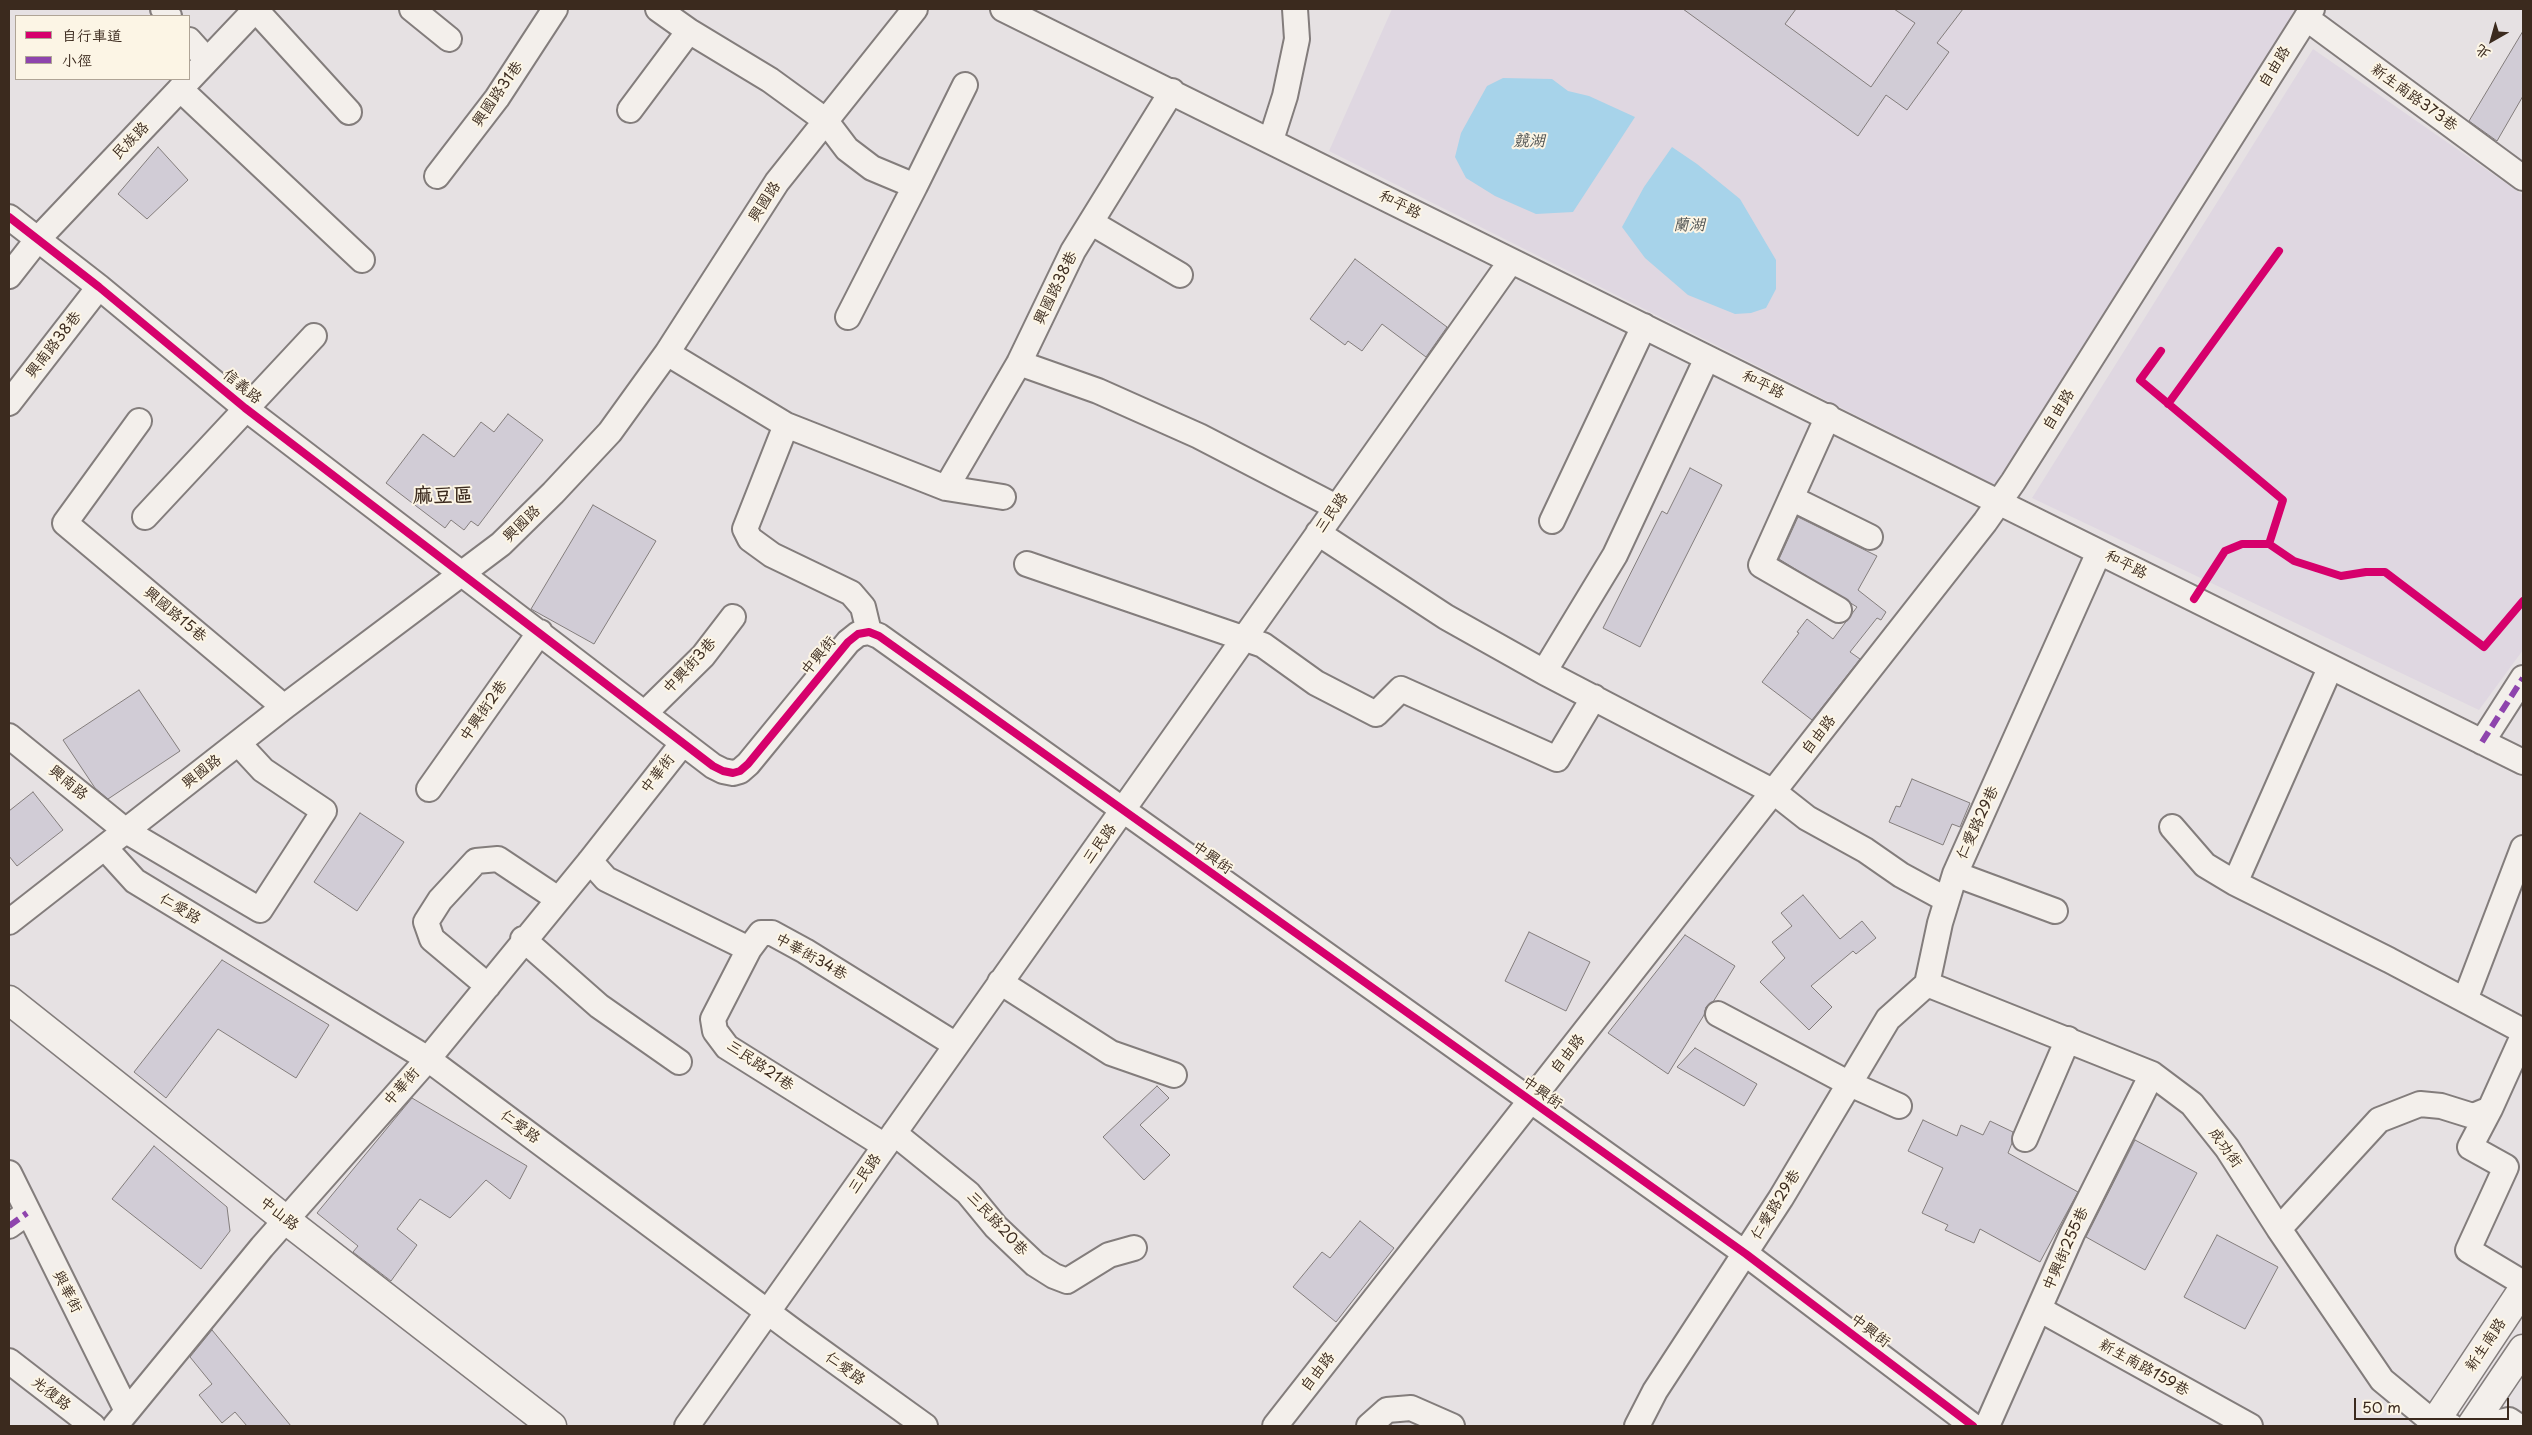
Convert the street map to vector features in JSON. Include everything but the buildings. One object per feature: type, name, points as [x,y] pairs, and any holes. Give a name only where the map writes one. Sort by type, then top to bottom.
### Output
[{"type":"main road","name":"中山路","points":[[9,1000],[286,1220],[552,1426]]},
{"type":"main road","name":"新生南路","points":[[2439,1425],[2523,1289]]},
{"type":"main road","points":[[2471,1426],[2523,1349]]},
{"type":"street","points":[[256,9],[349,112]]},
{"type":"street","name":"民族路","points":[[190,78],[256,9]]},
{"type":"street","points":[[412,9],[449,39]]},
{"type":"street","name":"興國路31巷","points":[[437,176],[497,98],[555,9]]},
{"type":"street","points":[[658,9],[689,31],[770,80],[825,120],[847,149],[872,168],[915,186]]},
{"type":"street","name":"興國路","points":[[9,922],[284,707],[501,544],[566,480],[610,432],[667,353],[762,204],[825,120],[915,9]]},
{"type":"street","name":"和平路","points":[[1003,9],[1035,15],[1172,91],[1511,261],[1828,416],[2330,668],[2523,762]]},
{"type":"street","points":[[1271,140],[1286,96],[1297,39],[1295,9]]},
{"type":"street","name":"新生南路373巷","points":[[2309,14],[2523,178]]},
{"type":"street","name":"自由路","points":[[1275,1426],[1774,792],[1999,502],[2309,14]]},
{"type":"street","points":[[630,110],[689,31]]},
{"type":"street","points":[[190,41],[206,60]]},
{"type":"street","name":"民族路","points":[[9,276],[38,239],[188,80]]},
{"type":"street","points":[[848,317],[965,84]]},
{"type":"street","points":[[180,89],[362,260]]},
{"type":"street","name":"興國路38巷","points":[[946,488],[1020,363],[1073,251],[1172,91]]},
{"type":"street","name":"信義路","points":[[9,217],[99,287],[244,408],[463,573]]},
{"type":"street","points":[[1092,223],[1180,275]]},
{"type":"street","name":"三民路","points":[[687,1426],[1511,261]]},
{"type":"street","name":"興南路38巷","points":[[9,403],[99,287]]},
{"type":"street","points":[[1552,521],[1644,326]]},
{"type":"street","points":[[145,517],[244,408],[314,336]]},
{"type":"street","points":[[667,353],[786,425],[946,488],[1003,497]]},
{"type":"street","points":[[1544,672],[1615,555],[1707,358]]},
{"type":"street","points":[[1020,363],[1098,390],[1190,432],[1336,507]]},
{"type":"street","points":[[1828,416],[1761,565],[1838,610]]},
{"type":"street","name":"興國路15巷","points":[[139,421],[65,523],[284,707]]},
{"type":"street","points":[[786,425],[745,529],[750,539],[772,555],[851,594],[863,607],[869,632]]},
{"type":"street","points":[[1791,498],[1870,537]]},
{"type":"street","points":[[1318,533],[1446,617],[1544,672],[1774,792],[1807,818],[1865,850],[1901,874],[1946,900]]},
{"type":"street","name":"仁愛路29巷","points":[[1637,1426],[1655,1391],[1746,1254],[1888,1020],[1927,984],[1946,900],[1955,874],[2100,552]]},
{"type":"street","points":[[1027,564],[1263,645],[1316,683],[1376,714],[1401,689],[1557,759],[1594,697]]},
{"type":"street","name":"中興街","points":[[463,573],[683,743],[723,771],[733,773],[740,771],[848,642],[858,634],[869,632],[879,636],[1123,812],[1746,1254],[1973,1426]]},
{"type":"street","name":"中興街3巷","points":[[645,713],[703,656],[733,617]]},
{"type":"street","name":"中興街2巷","points":[[429,789],[540,632]]},
{"type":"street","points":[[2235,884],[2330,668]]},
{"type":"street","points":[[2482,742],[2523,678]]},
{"type":"street","name":"興南路","points":[[9,736],[126,831],[260,910],[324,811],[264,770],[238,743]]},
{"type":"street","name":"中華街","points":[[121,1419],[286,1220],[428,1058],[488,986],[683,743]]},
{"type":"street","points":[[2172,827],[2205,864],[2235,884],[2523,1031]]},
{"type":"street","name":"仁愛路","points":[[105,848],[134,881],[428,1058],[768,1313],[925,1426]]},
{"type":"street","points":[[2465,1000],[2523,848]]},
{"type":"street","points":[[488,986],[432,939],[426,922],[440,900],[476,861],[498,859],[558,898]]},
{"type":"street","points":[[590,861],[606,879],[748,949]]},
{"type":"street","points":[[1955,874],[2055,911]]},
{"type":"street","name":"中華街34巷","points":[[748,949],[762,933],[772,934],[853,980],[956,1045]]},
{"type":"street","points":[[523,940],[599,1006],[679,1062]]},
{"type":"street","name":"三民路21巷","points":[[748,949],[713,1019],[715,1031],[728,1047],[890,1139]]},
{"type":"street","points":[[1000,982],[1111,1053],[1174,1075]]},
{"type":"street","name":"成功街","points":[[1927,984],[2152,1074],[2192,1104],[2227,1148],[2278,1229],[2382,1380],[2439,1425]]},
{"type":"street","points":[[1718,1014],[1850,1084],[1899,1106]]},
{"type":"street","points":[[2523,1036],[2490,1109],[2470,1147],[2506,1167],[2468,1250],[2523,1283]]},
{"type":"street","points":[[2025,1139],[2068,1039]]},
{"type":"street","name":"中興街255巷","points":[[1987,1426],[2072,1234],[2152,1074]]},
{"type":"street","points":[[2278,1229],[2379,1120],[2420,1104],[2441,1106],[2473,1116],[2490,1109]]},
{"type":"street","name":"三民路20巷","points":[[890,1139],[968,1193],[996,1227],[1035,1264],[1054,1276],[1068,1281],[1109,1255],[1134,1248]]},
{"type":"street","name":"與華街","points":[[9,1173],[18,1220],[121,1419]]},
{"type":"street","name":"新生南路159巷","points":[[2039,1309],[2250,1426]]},
{"type":"street","name":"光復路","points":[[9,1361],[93,1426]]},
{"type":"street","points":[[1369,1426],[1387,1410],[1412,1408],[1452,1426]]},
{"type":"street","points":[[2483,1426],[2509,1420],[2518,1426]]},
{"type":"shaded area","points":[[1392,9],[2303,9],[1997,486],[1329,151]]},
{"type":"shaded area","points":[[2313,49],[2523,195],[2523,650],[2479,710],[2032,498]]},
{"type":"water","name":"競湖","points":[[1503,78],[1552,79],[1568,91],[1589,96],[1635,117],[1573,212],[1536,214],[1495,196],[1466,178],[1455,157],[1461,133],[1487,86]]},
{"type":"water","name":"蘭湖","points":[[1672,147],[1697,164],[1740,199],[1776,260],[1776,289],[1766,308],[1751,313],[1735,314],[1688,295],[1645,258],[1622,227],[1644,187]]},
{"type":"marked path","points":[[2482,742],[2523,678]]},
{"type":"marked path","points":[[9,1226],[27,1213]]},
{"type":"cycle path","points":[[9,217],[99,287],[245,408],[713,766],[723,771],[733,773],[740,771],[748,764],[848,642],[858,634],[869,632],[879,636],[1746,1254],[1973,1426]]},
{"type":"cycle path","points":[[2168,404],[2279,251]]},
{"type":"cycle path","points":[[2161,351],[2140,380],[2283,500],[2269,544],[2242,544],[2225,551],[2194,599]]},
{"type":"cycle path","points":[[2269,544],[2294,561],[2341,576],[2366,572],[2385,572],[2484,647],[2523,601]]},
{"type":"district","name":"麻豆區","points":[[443,496]]}]
